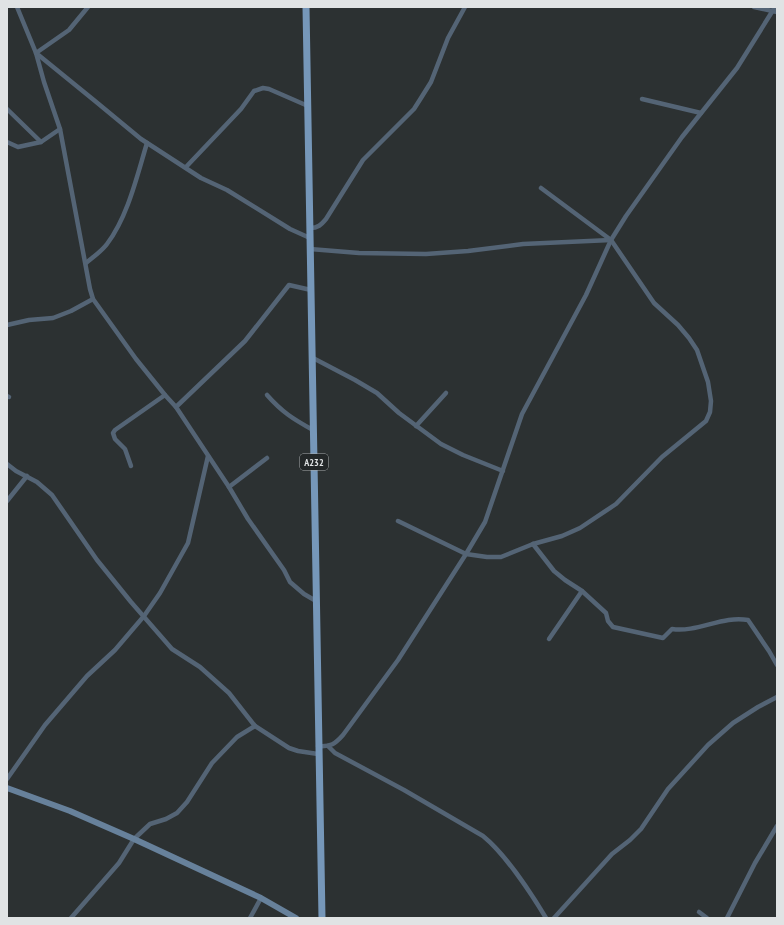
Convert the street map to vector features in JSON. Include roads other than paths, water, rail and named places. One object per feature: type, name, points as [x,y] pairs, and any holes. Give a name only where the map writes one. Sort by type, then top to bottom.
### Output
[{"type":"main road","name":"A232","points":[[306,7],[322,918]]},
{"type":"street","points":[[17,7],[36,53],[44,82],[60,128],[93,299],[136,359],[176,407],[229,487],[248,519],[278,560],[290,582],[304,594],[316,601]]},
{"type":"street","points":[[36,53],[69,30],[88,7]]},
{"type":"street","points":[[310,228],[320,226],[326,219],[363,160],[414,109],[431,82],[448,38],[465,7]]},
{"type":"street","points":[[7,464],[16,471],[37,482],[52,495],[97,560],[172,649],[200,667],[229,693],[255,726],[289,748],[298,751],[318,750],[335,744],[398,660],[466,554],[484,522],[522,414],[586,295],[611,240],[630,210],[701,113],[737,68],[775,10],[754,7]]},
{"type":"street","points":[[36,53],[141,139],[201,178],[227,190],[290,229],[310,238]]},
{"type":"street","points":[[186,167],[241,109],[254,91],[263,88],[269,89],[308,106]]},
{"type":"street","points":[[642,99],[701,113]]},
{"type":"street","points":[[7,108],[41,142]]},
{"type":"street","points":[[7,142],[18,147],[41,142],[60,128]]},
{"type":"street","points":[[86,262],[106,246],[115,232],[126,207],[147,143]]},
{"type":"street","points":[[398,520],[466,554],[487,557],[501,557],[533,544],[562,536],[580,528],[616,504],[662,456],[706,421],[710,412],[711,401],[708,382],[697,350],[678,324],[654,303],[611,240],[541,188]]},
{"type":"street","points":[[310,249],[358,253],[426,254],[468,251],[523,244],[611,240]]},
{"type":"street","points":[[176,407],[245,341],[289,285],[311,290]]},
{"type":"street","points":[[7,325],[29,320],[53,318],[72,311],[93,299]]},
{"type":"street","points":[[313,358],[377,393],[399,413],[446,447],[503,471]]},
{"type":"street","points":[[416,426],[446,393]]},
{"type":"street","points":[[130,466],[125,449],[115,439],[113,433],[115,430],[165,395]]},
{"type":"street","points":[[267,395],[278,408],[290,417],[313,430]]},
{"type":"street","points":[[7,779],[45,725],[87,676],[109,657],[144,616],[160,593],[188,542],[208,456]]},
{"type":"street","points":[[229,487],[267,458]]},
{"type":"street","points":[[7,501],[27,476]]},
{"type":"street","points":[[533,544],[554,571],[582,591],[606,613],[608,621],[613,626],[663,638],[672,629],[686,629],[732,620],[748,620],[777,665]]},
{"type":"street","points":[[549,640],[582,591]]},
{"type":"street","points":[[554,918],[614,853],[641,829],[668,788],[708,745],[733,723],[777,697]]},
{"type":"street","points":[[71,918],[119,863],[134,839],[150,824],[166,819],[177,813],[187,802],[212,764],[237,737],[255,726]]},
{"type":"street","points":[[328,746],[335,753],[404,790],[483,836],[490,842],[508,864],[546,918]]},
{"type":"street","points":[[7,788],[70,812],[134,839],[261,898],[296,918]]},
{"type":"street","points":[[727,918],[755,863],[777,826]]},
{"type":"street","points":[[250,918],[261,898]]},
{"type":"street","points":[[699,912],[708,918]]}]
